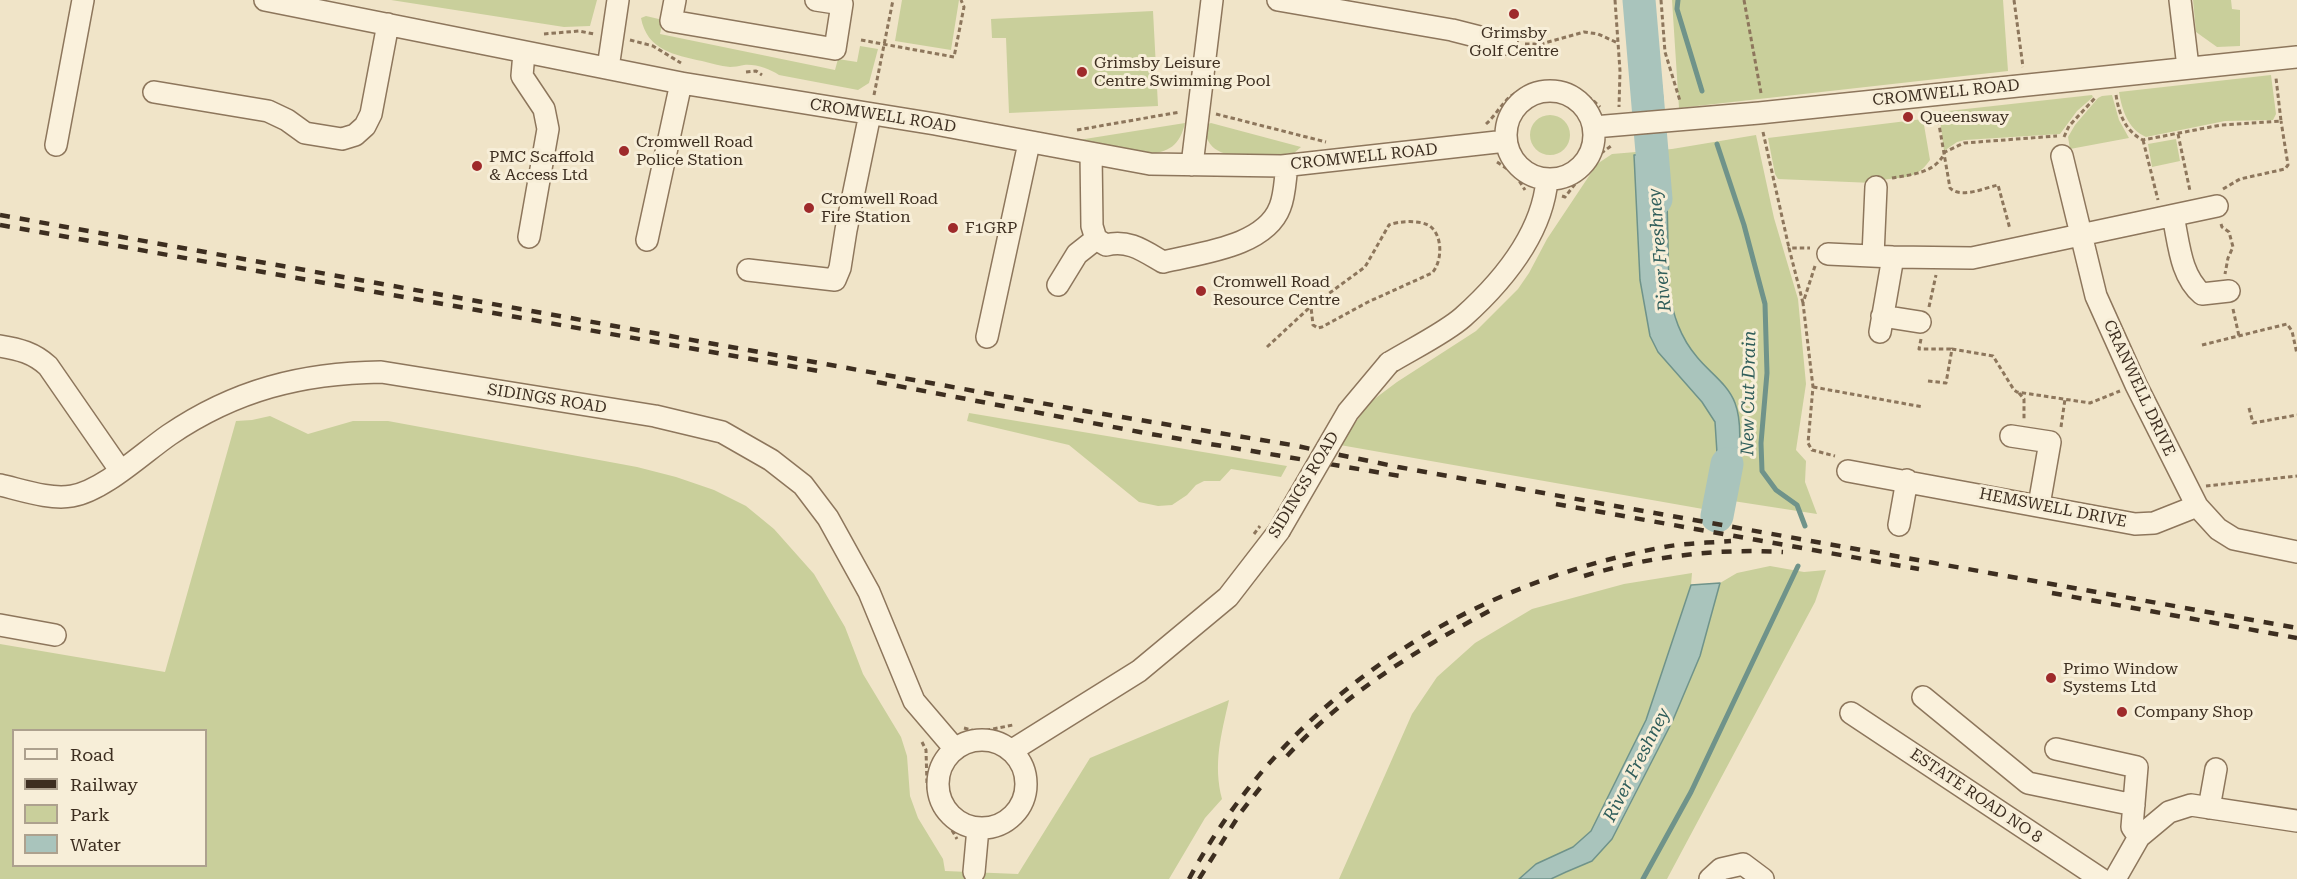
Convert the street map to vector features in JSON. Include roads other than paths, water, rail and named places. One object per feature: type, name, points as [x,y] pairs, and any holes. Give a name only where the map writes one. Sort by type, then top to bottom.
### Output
[{"type":"street","points":[[56,146],[83,0]]},
{"type":"street","name":"CROMWELL ROAD","points":[[265,0],[681,83],[935,124],[1150,164],[1287,166],[1506,141]]},
{"type":"street","points":[[609,68],[618,0]]},
{"type":"street","points":[[675,0],[671,21],[835,49],[842,4],[816,0]]},
{"type":"street","points":[[1192,165],[1212,0]]},
{"type":"street","points":[[1278,0],[1452,30],[1507,44]]},
{"type":"street","points":[[2180,0],[2188,67]]},
{"type":"street","points":[[154,92],[268,111],[287,120],[305,133],[342,139],[355,135],[365,126],[371,114],[388,24]]},
{"type":"street","points":[[524,53],[522,76],[544,109],[548,129],[529,237]]},
{"type":"street","name":"CROMWELL ROAD","points":[[1598,118],[1683,120],[2297,57]]},
{"type":"street","points":[[646,240],[681,83]]},
{"type":"street","points":[[1551,90],[1566,93],[1598,118],[1594,143],[1588,159],[1578,171],[1563,178],[1547,180],[1532,176],[1520,168],[1510,156],[1506,141],[1506,126],[1512,112],[1522,100],[1536,93],[1551,90]]},
{"type":"street","points":[[748,270],[835,280],[840,268],[870,114]]},
{"type":"street","points":[[987,338],[1029,143]]},
{"type":"street","name":"CRANWELL DRIVE","points":[[2064,146],[2096,296],[2136,385],[2192,497],[2212,524],[2234,539],[2297,552]]},
{"type":"street","points":[[1091,153],[1092,226],[1096,239],[1106,245],[1119,241],[1141,249],[1163,262],[1244,242],[1263,232],[1275,218],[1280,206],[1287,166]]},
{"type":"street","name":"SIDINGS ROAD","points":[[1011,751],[1138,671],[1228,597],[1279,531],[1348,412],[1389,363],[1462,318],[1511,267],[1534,226],[1546,193],[1547,180]]},
{"type":"street","points":[[1876,187],[1883,257],[1881,324],[1920,322]]},
{"type":"street","points":[[1820,255],[1972,258],[2217,206]]},
{"type":"street","points":[[2168,217],[2193,285],[2202,294],[2229,291]]},
{"type":"street","points":[[1058,285],[1077,254],[1096,239]]},
{"type":"street","points":[[0,346],[28,352],[48,366],[120,470]]},
{"type":"street","name":"SIDINGS ROAD","points":[[0,485],[60,497],[72,496],[101,484],[192,421],[230,400],[304,377],[342,372],[381,372],[655,416],[722,432],[771,460],[803,485],[828,518],[869,592],[914,701],[955,749]]},
{"type":"street","points":[[2016,437],[2050,442],[2039,505]]},
{"type":"street","name":"HEMSWELL DRIVE","points":[[1848,471],[2135,524],[2154,523],[2192,497]]},
{"type":"street","points":[[1899,525],[1906,480]]},
{"type":"street","points":[[0,625],[55,635]]},
{"type":"street","points":[[1923,697],[2028,783],[2133,805]]},
{"type":"street","name":"ESTATE ROAD NO 8","points":[[1851,713],[2102,879]]},
{"type":"street","points":[[983,740],[998,743],[1011,751],[1021,763],[1026,778],[1025,793],[1016,811],[1005,822],[978,828],[964,824],[947,812],[940,799],[939,774],[945,760],[955,749],[968,742],[983,740]]},
{"type":"street","points":[[2056,749],[2137,766],[2132,827],[2139,837]]},
{"type":"street","points":[[2209,808],[2216,769]]},
{"type":"street","points":[[2115,879],[2139,837],[2169,812],[2191,805],[2297,821]]},
{"type":"street","points":[[974,872],[978,828]]},
{"type":"street","points":[[1710,879],[1720,869],[1743,864],[1763,879]]},
{"type":"water","points":[[1626,0],[1653,0],[1663,101],[1635,105]]},
{"type":"water","points":[[1666,153],[1669,290],[1673,308],[1686,342],[1728,390],[1738,415],[1739,455],[1731,508],[1704,505],[1717,453],[1715,422],[1702,402],[1658,352],[1650,336],[1640,280],[1634,155]]},
{"type":"water","points":[[1720,583],[1700,656],[1673,720],[1612,839],[1592,861],[1551,879],[1519,879],[1536,864],[1573,847],[1591,831],[1646,720],[1691,585]]},
{"type":"waterway","name":"River Freshney","points":[[1639,0],[1656,199]]},
{"type":"waterway","name":"New Cut Drain","points":[[1678,0],[1677,9],[1702,91]]},
{"type":"waterway","name":"New Cut Drain","points":[[1717,144],[1744,225],[1765,304],[1767,373],[1761,443],[1762,471],[1776,490],[1797,505],[1805,526]]},
{"type":"waterway","name":"River Freshney","points":[[1717,516],[1727,464]]},
{"type":"waterway","name":"New Cut Drain","points":[[1643,879],[1691,792],[1798,566]]},
{"type":"railway","points":[[0,215],[1091,412],[1292,445],[1398,467],[2297,628]]},
{"type":"railway","points":[[0,225],[824,372]]},
{"type":"railway","points":[[877,382],[1145,433],[1400,476]]},
{"type":"railway","points":[[1556,504],[1919,569]]},
{"type":"railway","points":[[1189,879],[1229,814],[1275,756],[1328,705],[1386,660],[1448,622],[1515,591],[1586,566],[1668,546],[1731,541]]},
{"type":"railway","points":[[1584,576],[1608,569],[1682,555],[1732,551],[1783,552]]},
{"type":"railway","points":[[2052,593],[2297,638]]},
{"type":"railway","points":[[1287,756],[1333,712],[1383,674],[1491,610]]},
{"type":"railway","points":[[1199,879],[1241,812],[1264,783]]},
{"type":"place","name":"Grimsby Golf Centre","points":[[1514,14]]},
{"type":"place","name":"Grimsby Leisure Centre Swimming Pool","points":[[1082,72]]},
{"type":"place","name":"Queensway","points":[[1908,117]]},
{"type":"place","name":"Cromwell Road Police Station","points":[[624,151]]},
{"type":"place","name":"PMC Scaffold & Access Ltd","points":[[477,166]]},
{"type":"place","name":"Cromwell Road Fire Station","points":[[809,208]]},
{"type":"place","name":"F1GRP","points":[[953,228]]},
{"type":"place","name":"Cromwell Road Resource Centre","points":[[1201,291]]},
{"type":"place","name":"Primo Window Systems Ltd","points":[[2051,678]]},
{"type":"place","name":"Company Shop","points":[[2122,712]]}]
